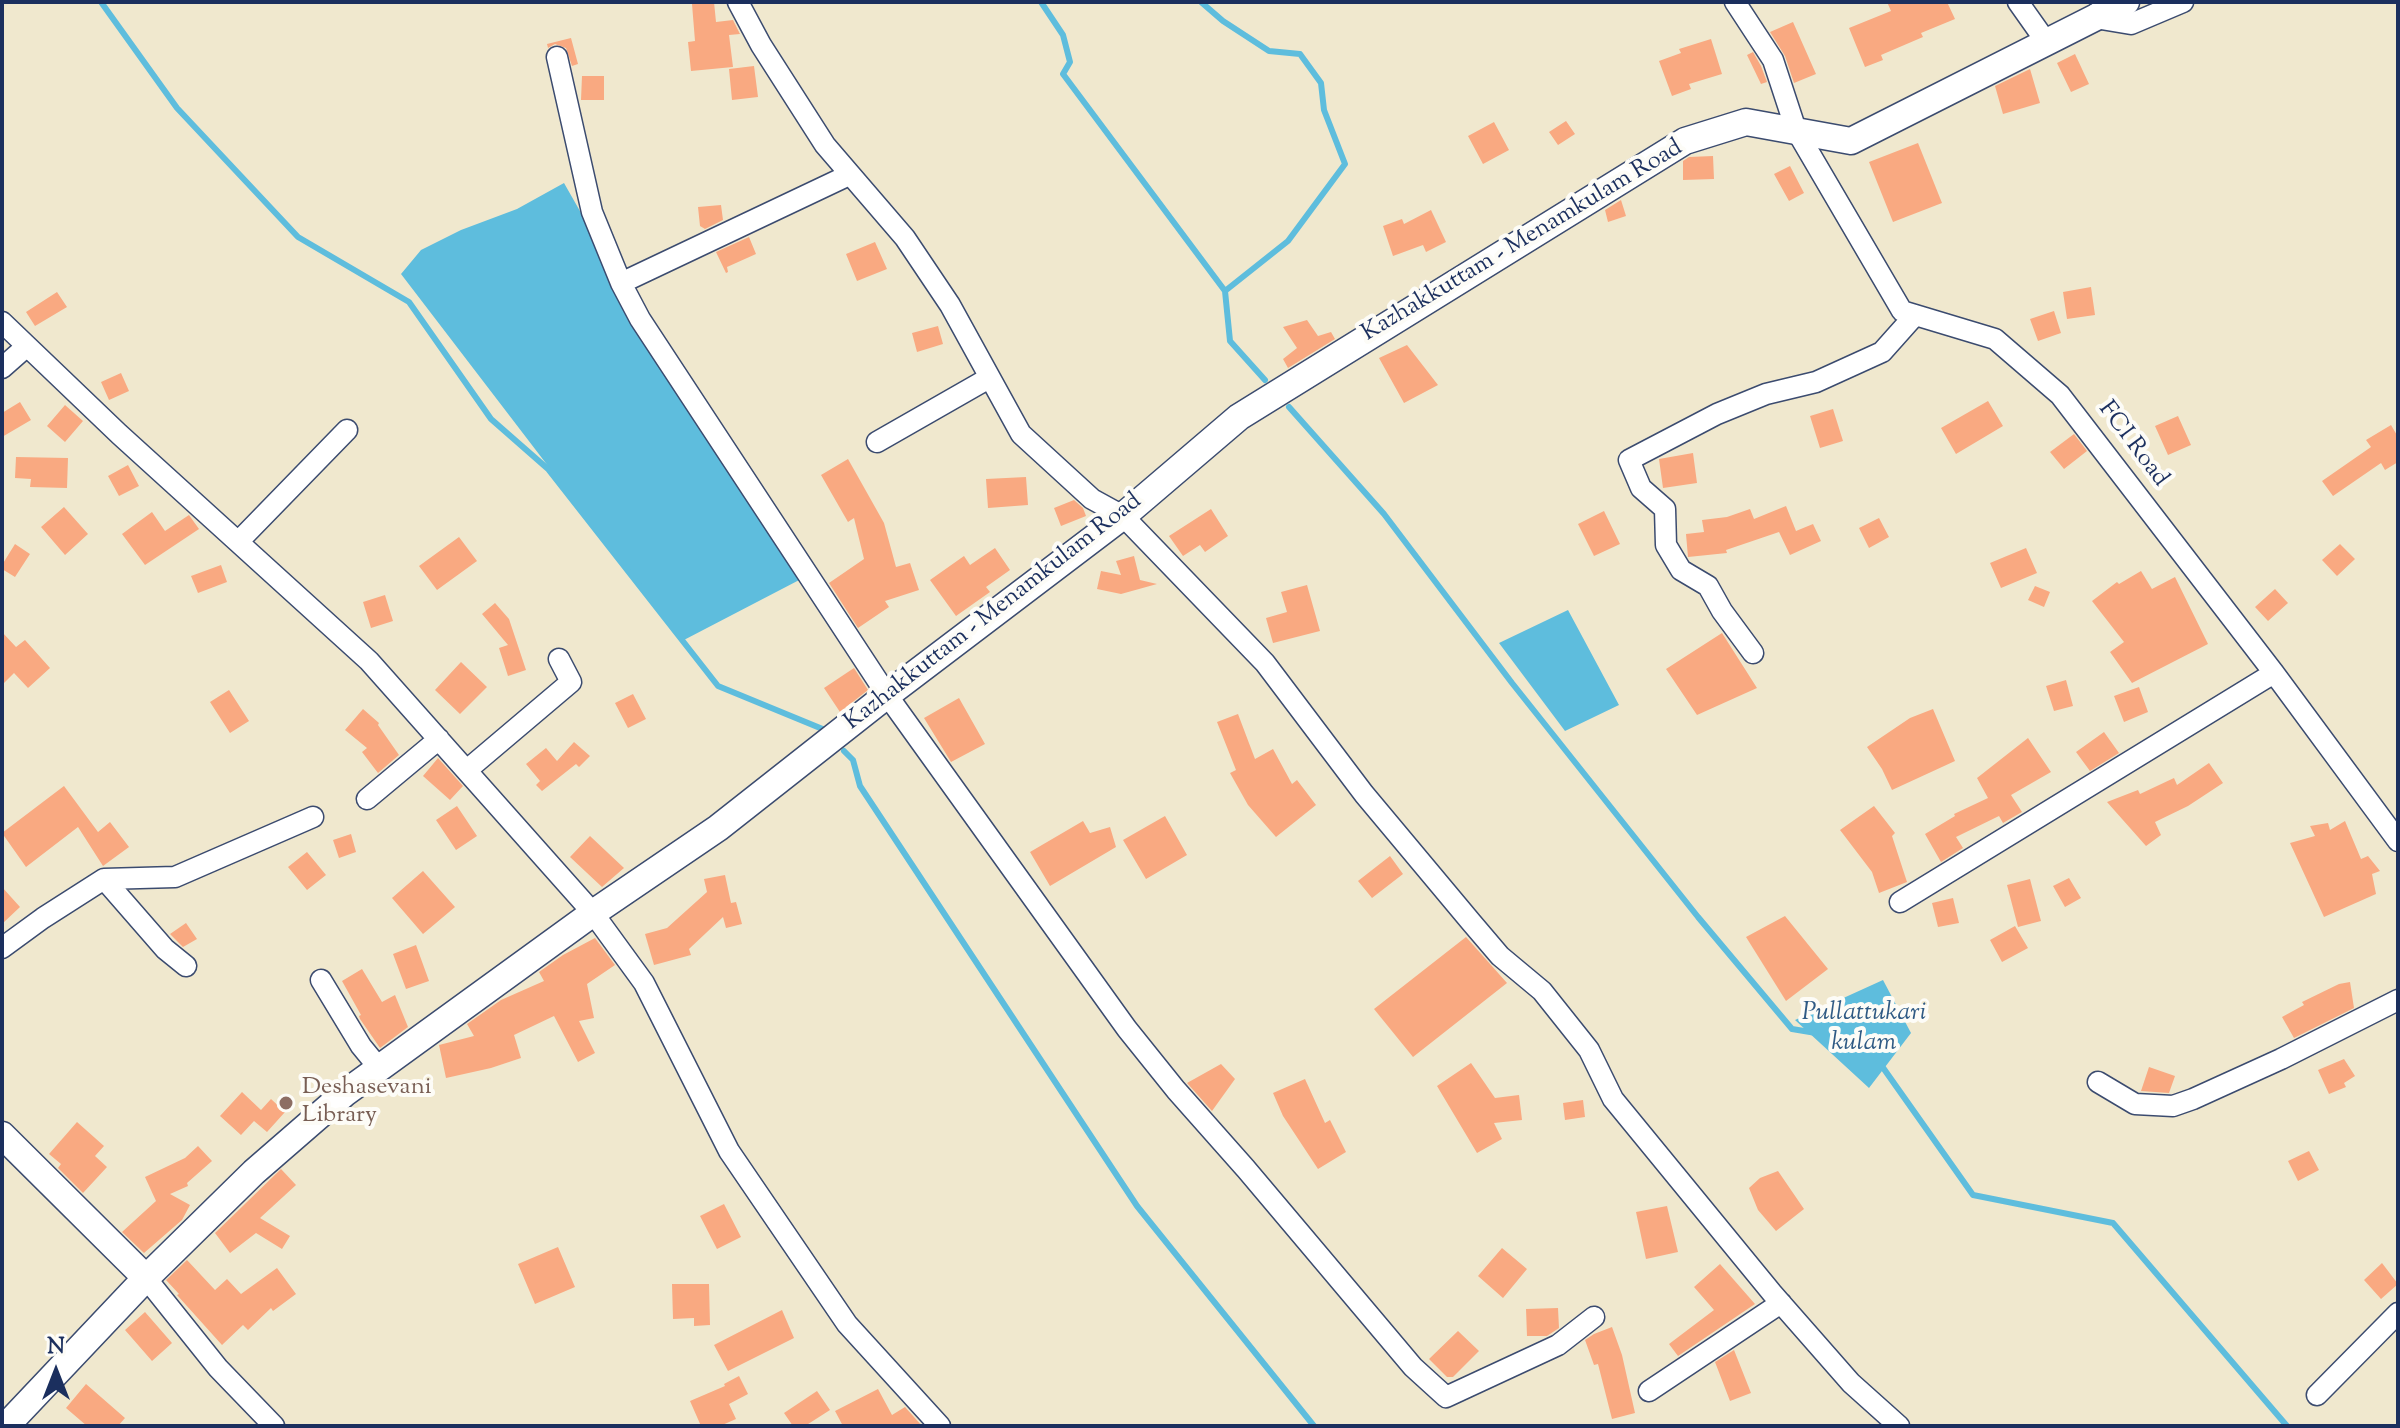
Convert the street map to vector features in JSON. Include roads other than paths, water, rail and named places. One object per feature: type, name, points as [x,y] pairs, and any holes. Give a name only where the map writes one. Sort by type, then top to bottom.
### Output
[{"type":"main road","name":"Kazhakkuttam - Menamkulam Road","points":[[6,1426],[146,1278],[254,1172],[345,1093],[593,913],[718,828],[1123,516],[1239,417],[1685,141],[1746,122],[1851,141],[2047,43],[2098,10],[2126,2]]},
{"type":"main road","points":[[2,1135],[146,1278]]},
{"type":"street","points":[[738,2],[761,45],[825,145],[905,238],[950,305],[1021,434],[1083,492],[1123,516],[1265,663],[1364,794],[1500,956],[1542,991],[1589,1050],[1613,1099],[1781,1303],[1851,1383],[1899,1426]]},
{"type":"street","name":"FCI Road","points":[[1735,2],[1773,60],[1796,130],[1902,311],[1995,339],[2060,395],[2274,673],[2398,841]]},
{"type":"street","points":[[2018,2],[2047,43]]},
{"type":"street","points":[[2098,10],[2131,24],[2183,2]]},
{"type":"street","points":[[557,57],[592,212],[621,283],[640,319],[887,695],[1137,1041],[1413,1367],[1446,1397],[1558,1345],[1594,1317]]},
{"type":"street","points":[[621,283],[849,175]]},
{"type":"street","points":[[1753,653],[1708,586],[1681,570],[1666,545],[1665,509],[1641,488],[1629,460],[1717,414],[1766,394],[1816,382],[1882,352],[1915,315]]},
{"type":"street","points":[[2,322],[369,661],[593,913],[644,983],[729,1151],[847,1324],[940,1426]]},
{"type":"street","points":[[2,368],[27,346]]},
{"type":"street","points":[[877,442],[989,378]]},
{"type":"street","points":[[238,542],[347,430]]},
{"type":"street","points":[[467,770],[571,682],[559,659]]},
{"type":"street","points":[[1900,902],[2274,673]]},
{"type":"street","points":[[367,799],[439,739]]},
{"type":"street","points":[[2,948],[104,879],[175,877],[313,817]]},
{"type":"street","points":[[104,879],[165,949],[186,966]]},
{"type":"street","points":[[321,980],[361,1046],[379,1068]]},
{"type":"street","points":[[2098,1082],[2135,1104],[2173,1106],[2281,1059],[2398,1000]]},
{"type":"street","points":[[146,1278],[218,1368],[274,1426]]},
{"type":"street","points":[[1649,1391],[1781,1303]]},
{"type":"street","points":[[2317,1395],[2398,1313]]},
{"type":"water","points":[[564,183],[805,577],[682,641],[401,274],[421,250],[461,230],[517,209]]},
{"type":"water","points":[[1568,610],[1619,705],[1565,731],[1499,643]]},
{"type":"water","name":"Pullattukari kulam","points":[[1883,980],[1911,1033],[1869,1088],[1795,1020]]},
{"type":"waterway","points":[[101,2],[177,108],[298,237],[409,302],[491,419],[548,469],[718,686],[825,730]]},
{"type":"waterway","points":[[1041,2],[1063,35],[1070,62],[1063,74],[1225,291],[1288,241],[1345,164],[1324,110],[1321,83],[1300,54],[1269,51],[1223,21],[1201,2]]},
{"type":"waterway","points":[[1225,291],[1230,341],[1265,380]]},
{"type":"waterway","points":[[1289,407],[1384,514],[1512,683],[1698,917],[1792,1029],[1816,1033]]},
{"type":"waterway","points":[[844,751],[853,760],[860,786],[1137,1206],[1314,1426]]},
{"type":"waterway","points":[[1879,1062],[1973,1195],[2113,1223],[2287,1426]]},
{"type":"place","name":"Deshasevani Library","points":[[286,1103]]}]
